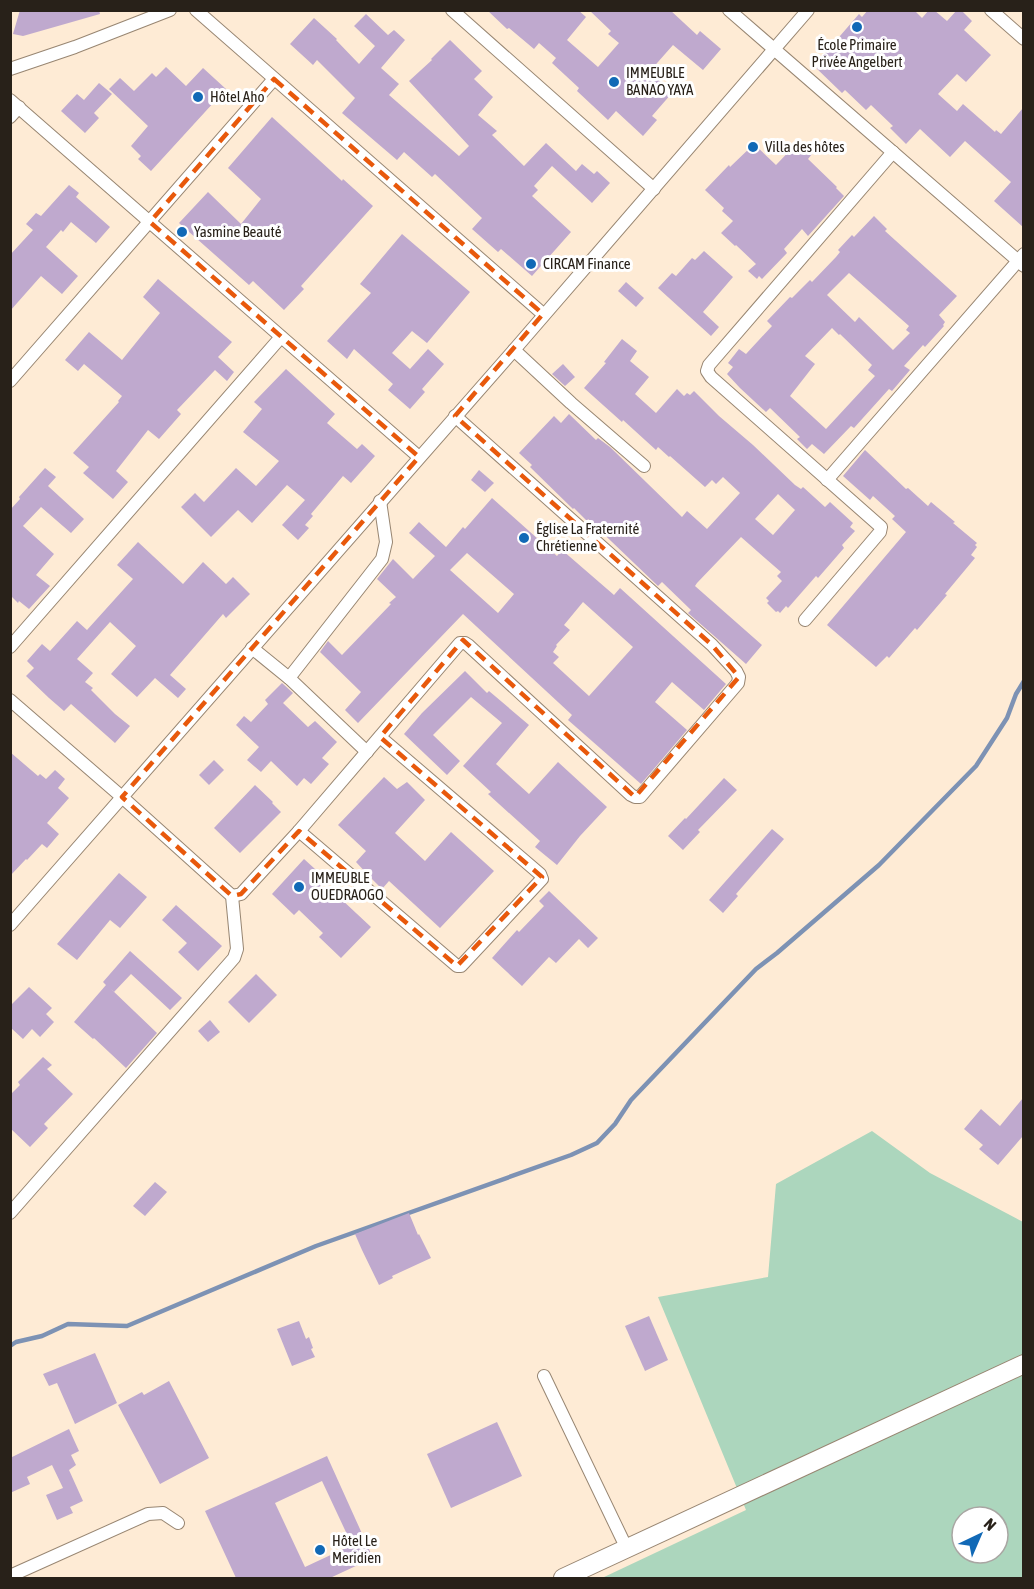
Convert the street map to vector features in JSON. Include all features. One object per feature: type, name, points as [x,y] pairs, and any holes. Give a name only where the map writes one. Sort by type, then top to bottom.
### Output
[{"type":"street","points":[[10,69],[75,47],[170,10]]},
{"type":"street","points":[[196,10],[543,314]]},
{"type":"street","points":[[452,10],[654,189]]},
{"type":"street","points":[[729,10],[1021,260],[827,480]]},
{"type":"street","points":[[10,925],[514,350],[808,10]]},
{"type":"street","points":[[991,10],[1023,39]]},
{"type":"street","points":[[10,381],[274,79]]},
{"type":"street","points":[[13,108],[150,222],[419,457]]},
{"type":"street","points":[[805,620],[880,532],[880,527],[711,377],[707,370],[893,152]]},
{"type":"street","points":[[10,647],[281,337]]},
{"type":"street","points":[[514,350],[644,466]]},
{"type":"street","points":[[232,896],[241,894],[299,831],[460,644],[465,643],[635,797],[640,797],[738,682],[739,677],[736,671],[712,645],[455,416]]},
{"type":"street","points":[[289,678],[382,559],[386,542],[380,501]]},
{"type":"street","points":[[252,648],[289,678],[367,752]]},
{"type":"street","points":[[10,700],[232,896],[237,949],[234,958],[10,1213]]},
{"type":"street","points":[[299,831],[457,966],[461,966],[542,879],[540,874],[380,737]]},
{"type":"street","points":[[563,1578],[1023,1364]]},
{"type":"street","points":[[544,1376],[627,1549]]},
{"type":"street","points":[[10,1576],[147,1514],[163,1513],[178,1523]]},
{"type":"highlighted area","points":[[274,79],[543,314],[455,416],[712,645],[739,677],[635,797],[463,640],[380,737],[542,877],[457,966],[299,831],[241,894],[232,896],[122,797],[419,457],[150,222]]},
{"type":"green space","points":[[872,1131],[930,1173],[1023,1222],[1023,1578],[602,1578],[746,1510],[658,1297],[768,1277],[776,1184]]},
{"type":"building","points":[[20,10],[99,10],[100,14],[23,36],[13,34]]},
{"type":"building","points":[[487,10],[578,10],[586,17],[567,40],[598,67],[619,43],[608,34],[611,31],[589,10],[670,10],[697,35],[700,31],[721,49],[703,70],[673,45],[650,71],[672,93],[652,116],[657,120],[643,136],[616,111],[608,120],[552,63],[556,58],[539,43],[534,49],[509,28],[507,29]]},
{"type":"building","points":[[868,10],[914,10],[922,18],[929,10],[934,10],[947,21],[957,10],[961,10],[972,21],[964,30],[991,55],[966,82],[957,74],[938,94],[957,111],[963,104],[995,132],[996,130],[1001,134],[1023,108],[1023,227],[994,201],[1011,182],[965,141],[950,157],[920,129],[906,144],[890,128],[893,126],[871,105],[866,110],[845,90],[842,93],[814,66],[859,14],[862,17]]},
{"type":"building","points":[[366,14],[388,35],[394,30],[405,40],[381,68],[399,84],[389,95],[459,156],[469,146],[409,81],[450,40],[482,71],[474,79],[493,97],[478,115],[497,131],[492,135],[524,166],[546,143],[576,171],[582,164],[594,174],[597,171],[610,183],[592,203],[552,166],[534,186],[538,190],[532,196],[571,232],[532,276],[501,249],[498,252],[472,229],[482,218],[435,174],[432,177],[404,152],[397,160],[342,113],[355,98],[317,60],[313,65],[290,44],[314,18],[359,64],[375,46],[354,26]]},
{"type":"building","points":[[166,67],[186,86],[203,68],[226,89],[151,171],[138,159],[141,156],[131,146],[148,126],[109,89],[120,78],[134,91],[152,73],[156,77]]},
{"type":"building","points":[[99,83],[112,94],[94,113],[99,118],[85,133],[61,111],[77,94],[84,100]]},
{"type":"building","points":[[272,117],[373,206],[301,286],[304,289],[284,310],[253,281],[249,285],[179,223],[208,192],[241,224],[261,199],[228,168]]},
{"type":"building","points":[[799,141],[812,154],[808,159],[844,196],[808,236],[802,229],[784,249],[787,253],[762,279],[759,276],[757,279],[748,271],[756,264],[721,233],[733,221],[722,211],[724,208],[705,190],[729,165],[730,167],[754,144],[776,165]]},
{"type":"building","points":[[69,185],[79,193],[76,197],[110,227],[96,243],[71,222],[63,232],[61,230],[46,247],[78,276],[62,294],[41,276],[10,311],[10,255],[33,230],[26,224],[36,213],[41,216]]},
{"type":"building","points":[[874,216],[887,229],[885,231],[957,296],[939,315],[945,322],[944,326],[904,366],[910,370],[892,391],[889,389],[854,428],[851,426],[824,454],[812,444],[807,449],[797,439],[800,437],[770,408],[766,412],[740,388],[727,374],[733,367],[728,363],[739,349],[746,354],[772,326],[767,321],[790,297],[792,298],[810,280],[812,282],[836,257],[840,252],[838,250],[852,235],[854,237]],"holes":[[[849,273],[909,326],[906,330],[910,333],[893,350],[859,317],[855,322],[827,295]],[[832,328],[872,365],[868,370],[875,376],[826,429],[790,396],[815,364],[805,356]]]},
{"type":"building","points":[[402,234],[470,292],[427,343],[412,331],[392,353],[410,369],[428,349],[444,364],[422,389],[425,392],[410,409],[388,390],[393,384],[354,349],[347,359],[327,341],[371,293],[360,284]]},
{"type":"building","points":[[704,251],[733,277],[703,312],[719,327],[711,336],[658,288],[672,273],[676,276],[692,258],[695,260]]},
{"type":"building","points":[[158,279],[232,342],[218,357],[234,372],[227,381],[215,370],[177,410],[181,414],[159,439],[148,430],[116,471],[128,482],[113,499],[83,473],[89,467],[73,453],[122,396],[84,364],[78,371],[65,360],[89,332],[122,360],[160,313],[143,297]]},
{"type":"building","points":[[626,282],[644,298],[636,307],[618,291]]},
{"type":"building","points":[[622,339],[637,351],[630,361],[649,377],[635,394],[656,413],[677,389],[684,396],[694,391],[795,485],[801,489],[803,487],[825,507],[830,502],[853,523],[850,527],[855,531],[842,545],[844,548],[818,578],[816,576],[788,608],[786,606],[780,613],[767,603],[769,601],[766,598],[782,581],[777,576],[781,572],[741,537],[697,583],[695,586],[762,645],[746,664],[688,613],[691,610],[662,582],[658,586],[588,519],[587,521],[573,509],[519,453],[554,416],[561,423],[569,414],[596,440],[598,438],[610,447],[682,517],[687,511],[707,529],[740,493],[723,477],[716,484],[712,480],[705,487],[670,456],[658,447],[656,450],[584,388],[606,363],[604,362]],"holes":[[[778,494],[795,510],[773,535],[755,519]]]},
{"type":"building","points":[[563,364],[575,377],[565,386],[552,374]]},
{"type":"building","points":[[286,369],[335,414],[327,423],[357,449],[362,444],[375,456],[351,483],[343,476],[311,514],[313,516],[305,525],[309,528],[298,540],[282,525],[305,500],[287,485],[252,523],[238,510],[211,537],[181,507],[195,493],[204,502],[236,468],[256,486],[279,461],[243,432],[262,409],[254,402]]},
{"type":"building","points":[[865,450],[906,489],[908,488],[928,506],[931,502],[977,543],[971,555],[975,558],[945,594],[947,595],[917,630],[915,628],[889,658],[887,656],[876,667],[827,625],[906,532],[892,519],[895,516],[873,496],[870,500],[843,476]]},
{"type":"building","points":[[45,468],[56,477],[48,486],[84,519],[71,533],[41,507],[23,526],[54,554],[36,575],[50,586],[29,609],[10,595],[10,510]]},
{"type":"building","points":[[479,470],[494,483],[485,492],[471,480]]},
{"type":"building","points":[[492,498],[557,556],[562,550],[614,595],[620,588],[726,684],[704,710],[672,682],[655,702],[687,730],[641,784],[568,720],[572,715],[463,614],[358,723],[345,710],[361,692],[320,652],[328,641],[342,655],[391,604],[389,603],[396,597],[377,579],[393,559],[413,579],[435,556],[409,533],[419,522],[446,547],[463,527],[465,529]],"holes":[[[467,553],[514,594],[498,613],[450,570]],[[583,602],[633,647],[589,696],[553,663],[559,657],[553,652],[556,645],[570,630],[564,625]]]},
{"type":"building","points":[[138,542],[183,584],[203,562],[226,584],[233,577],[250,594],[226,618],[223,614],[170,675],[186,689],[178,698],[155,678],[137,697],[111,674],[136,646],[110,622],[77,659],[93,673],[85,682],[93,688],[91,690],[130,726],[115,743],[71,704],[64,711],[49,698],[26,676],[34,668],[27,661],[42,644],[50,651],[77,621],[87,630],[133,579],[117,565]]},
{"type":"building","points":[[465,671],[487,693],[489,691],[529,725],[496,764],[529,794],[558,762],[607,807],[557,865],[535,847],[540,841],[488,794],[491,792],[463,766],[502,723],[471,697],[433,735],[460,761],[447,775],[404,734]]},
{"type":"building","points":[[282,683],[293,693],[283,703],[308,727],[315,721],[337,742],[322,758],[329,764],[311,784],[304,778],[297,786],[271,761],[261,772],[247,760],[259,747],[236,725],[244,716],[251,722],[268,704],[265,700]]},
{"type":"building","points":[[10,752],[38,776],[40,774],[46,779],[55,770],[65,779],[58,788],[69,798],[47,823],[59,834],[47,848],[42,844],[10,876]]},
{"type":"building","points":[[214,760],[224,770],[209,785],[199,775]]},
{"type":"building","points":[[384,777],[397,789],[407,782],[425,800],[395,833],[425,861],[451,832],[494,871],[440,928],[389,881],[382,889],[369,876],[356,862],[366,851],[338,825]]},
{"type":"building","points":[[724,778],[737,790],[698,830],[700,832],[683,850],[668,836]]},
{"type":"building","points":[[255,785],[281,812],[240,853],[214,828]]},
{"type":"building","points":[[772,829],[784,839],[736,894],[738,896],[723,913],[709,900]]},
{"type":"building","points":[[304,859],[326,879],[320,886],[338,902],[341,899],[371,927],[341,958],[319,937],[323,933],[299,910],[294,915],[272,894]]},
{"type":"building","points":[[119,873],[147,897],[120,928],[110,920],[77,960],[57,944]]},
{"type":"building","points":[[549,891],[598,938],[588,948],[579,939],[556,963],[549,957],[522,986],[492,958],[517,930],[519,932],[544,906],[539,901]]},
{"type":"building","points":[[176,905],[222,946],[198,971],[178,952],[187,943],[162,920]]},
{"type":"building","points":[[130,951],[182,998],[170,1010],[131,974],[114,992],[157,1033],[126,1068],[74,1022],[106,985],[103,982]]},
{"type":"building","points":[[256,974],[277,995],[249,1023],[228,1002]]},
{"type":"building","points":[[29,987],[52,1008],[46,1014],[54,1022],[40,1037],[32,1029],[23,1039],[10,1027],[10,1006]]},
{"type":"building","points":[[210,1020],[220,1032],[208,1042],[198,1031]]},
{"type":"building","points":[[43,1057],[52,1065],[47,1069],[73,1094],[44,1124],[48,1128],[30,1147],[10,1128],[10,1095],[20,1085],[18,1082]]},
{"type":"building","points":[[1023,1098],[1023,1136],[998,1165],[979,1149],[983,1145],[964,1129],[981,1109],[1000,1126]]},
{"type":"building","points":[[155,1182],[167,1192],[145,1216],[133,1206]]},
{"type":"building","points":[[409,1213],[431,1258],[392,1276],[393,1278],[379,1285],[355,1234]]},
{"type":"building","points":[[649,1316],[668,1360],[645,1371],[625,1326]]},
{"type":"building","points":[[299,1321],[306,1339],[309,1337],[315,1357],[292,1366],[277,1329]]},
{"type":"building","points":[[95,1353],[117,1403],[75,1424],[57,1383],[49,1386],[43,1374]]},
{"type":"building","points":[[169,1381],[209,1458],[160,1484],[118,1405],[142,1392],[144,1395]]},
{"type":"building","points":[[497,1422],[522,1476],[451,1508],[427,1454]]},
{"type":"building","points":[[69,1429],[79,1451],[71,1455],[76,1465],[69,1470],[83,1501],[70,1507],[73,1513],[57,1520],[46,1495],[63,1488],[52,1465],[27,1477],[30,1484],[10,1493],[10,1458]]},
{"type":"building","points":[[327,1456],[373,1558],[330,1578],[236,1578],[205,1511]],"holes":[[[322,1481],[352,1545],[305,1567],[275,1503]]]},
{"type":"waterway","points":[[10,1346],[16,1342],[42,1336],[68,1324],[127,1326],[316,1246],[571,1155],[597,1143],[615,1124],[631,1100],[756,969],[879,865],[976,766],[1007,718],[1016,694],[1024,681]]},
{"type":"place","name":"École Primaire Privée Angelbert","points":[[857,27]]},
{"type":"place","name":"IMMEUBLE BANAO YAYA","points":[[614,82]]},
{"type":"place","name":"Hôtel Aho","points":[[198,97]]},
{"type":"place","name":"Villa des hôtes","points":[[753,147]]},
{"type":"place","name":"Yasmine Beauté","points":[[182,232]]},
{"type":"place","name":"CIRCAM Finance","points":[[531,264]]},
{"type":"place","name":"Église La Fraternité Chrétienne","points":[[524,538]]},
{"type":"place","name":"IMMEUBLE OUEDRAOGO","points":[[299,887]]},
{"type":"place","name":"Hôtel Le Meridien","points":[[320,1550]]}]
